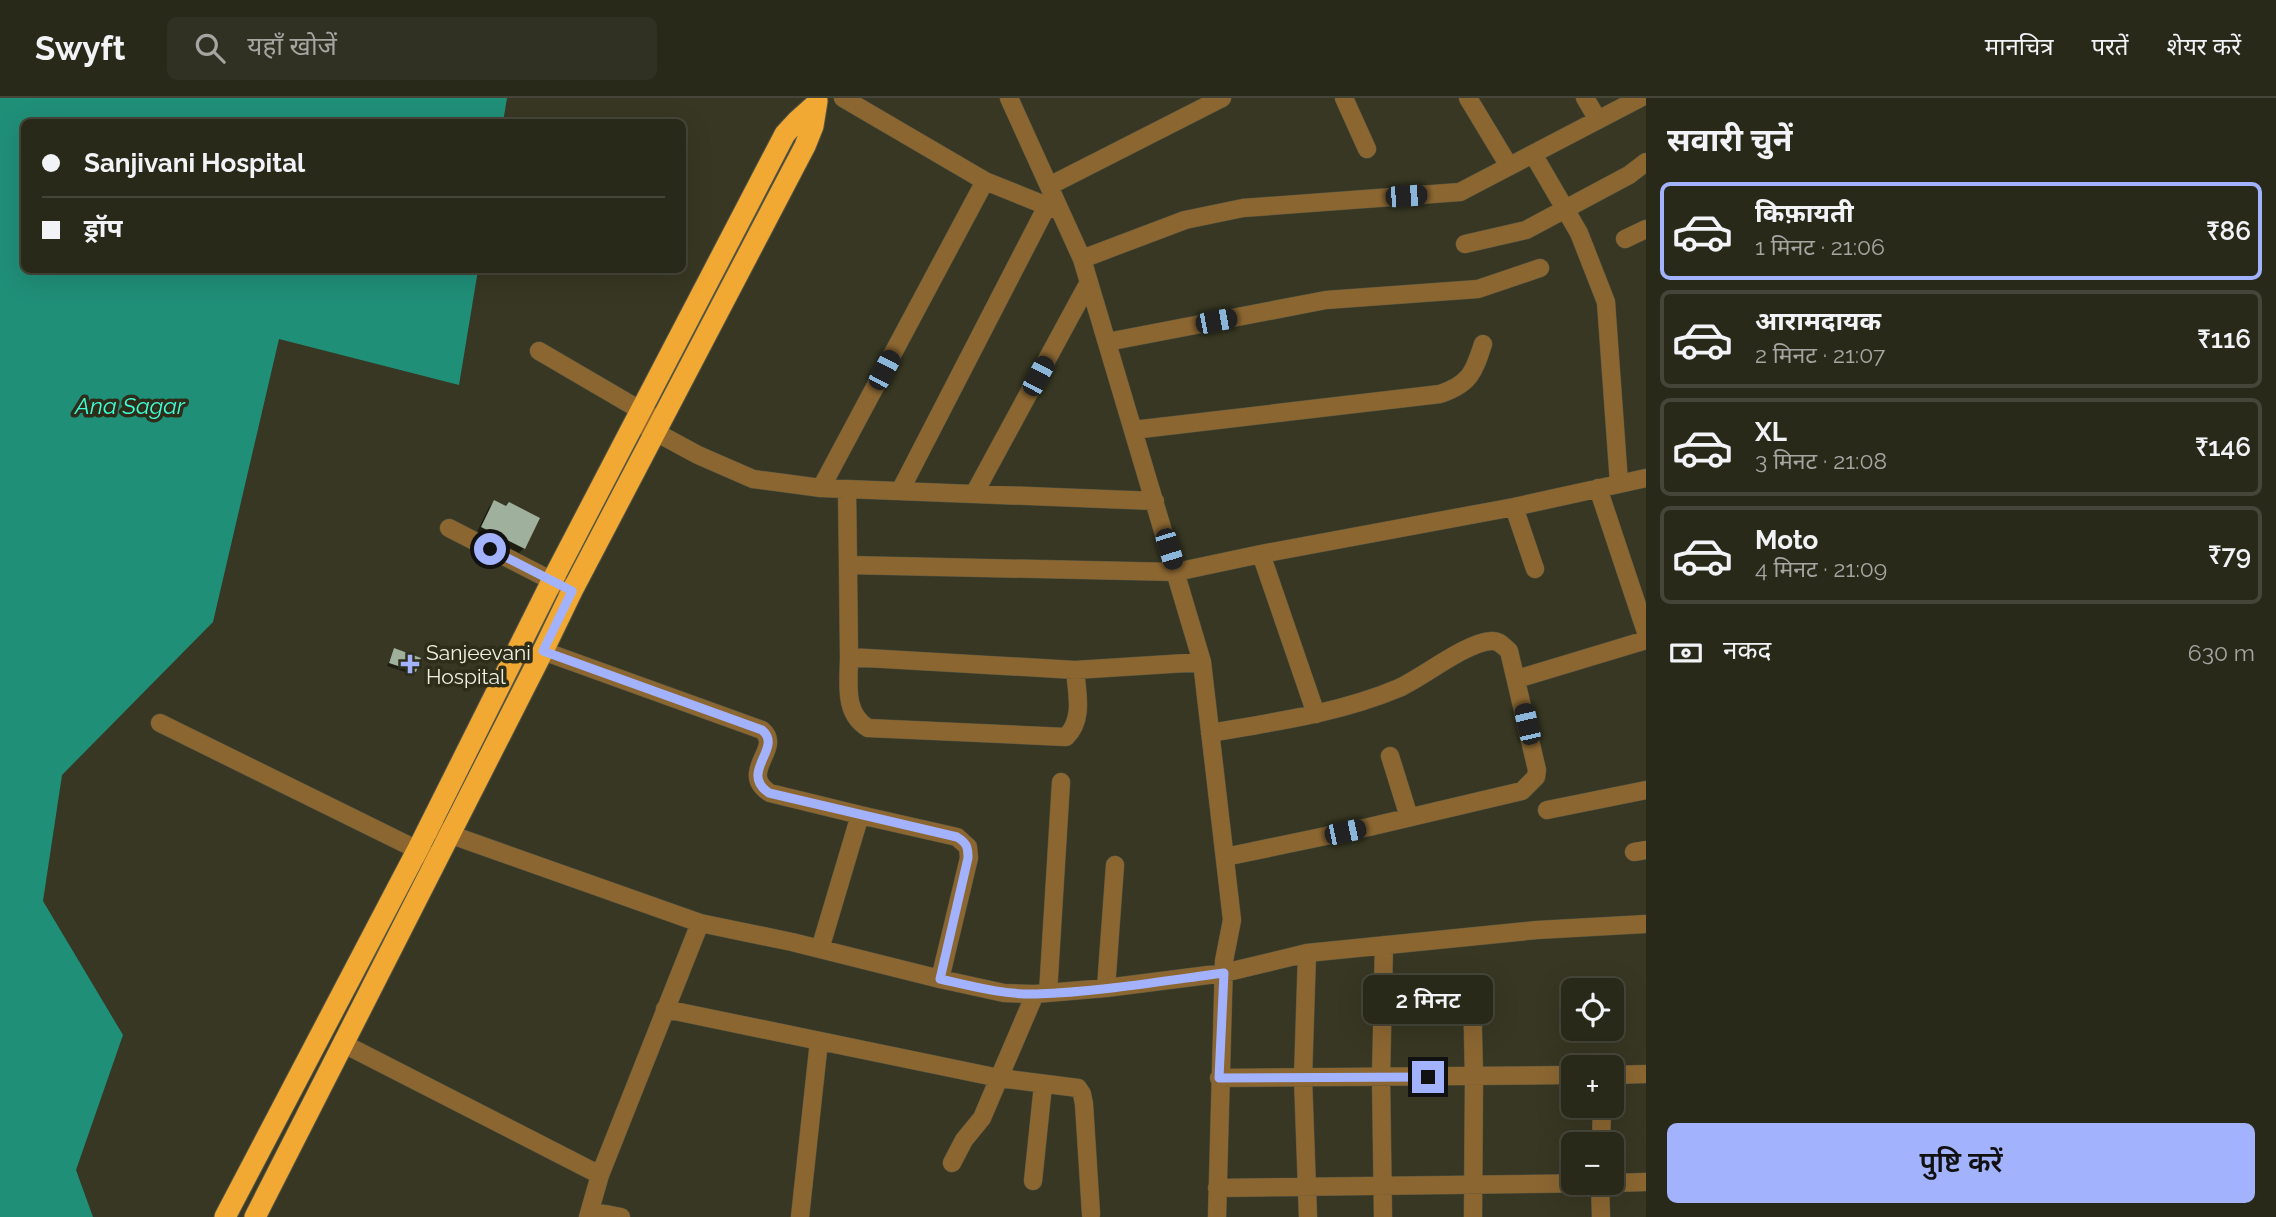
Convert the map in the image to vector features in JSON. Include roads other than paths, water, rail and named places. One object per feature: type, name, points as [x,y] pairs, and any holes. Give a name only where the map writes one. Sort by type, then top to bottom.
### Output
[{"type":"highway","points":[[255,1217],[342,1043],[552,581],[785,134],[817,102]]},
{"type":"highway","points":[[438,831],[543,651],[806,146],[817,102]]},
{"type":"highway","points":[[225,1217],[427,854]]},
{"type":"street","points":[[843,98],[985,181],[1053,208]]},
{"type":"street","points":[[1009,98],[1049,186],[1053,208],[1082,258],[1202,662],[1232,920],[1224,961],[1217,1217]]},
{"type":"street","points":[[1049,186],[1222,98]]},
{"type":"street","points":[[1344,98],[1367,149]]},
{"type":"street","points":[[1468,98],[1509,166]]},
{"type":"street","points":[[1585,98],[1598,120]]},
{"type":"street","points":[[1082,258],[1185,220],[1243,208],[1460,192],[1640,98]]},
{"type":"street","points":[[1533,154],[1579,233],[1606,302],[1619,483]]},
{"type":"street","points":[[1465,244],[1526,230],[1629,175],[1646,162]]},
{"type":"street","points":[[821,488],[985,181]]},
{"type":"street","points":[[900,491],[1053,208]]},
{"type":"street","points":[[1625,239],[1646,229]]},
{"type":"street","points":[[1107,342],[1326,300],[1478,289],[1541,268]]},
{"type":"street","points":[[974,494],[1089,282]]},
{"type":"street","points":[[1133,430],[1440,394],[1464,383],[1475,369],[1483,344]]},
{"type":"street","points":[[539,351],[698,455],[753,479],[821,488],[1155,501]]},
{"type":"street","points":[[848,565],[1177,572],[1514,508],[1646,478]]},
{"type":"street","points":[[1598,488],[1646,632]]},
{"type":"street","points":[[847,489],[850,707],[859,723],[868,728],[1066,737],[1078,719],[1075,670]]},
{"type":"street","points":[[1514,508],[1535,569]]},
{"type":"street","points":[[449,528],[572,591]]},
{"type":"street","points":[[1261,554],[1316,714]]},
{"type":"street","points":[[1517,679],[1646,640]]},
{"type":"street","points":[[1210,733],[1316,714],[1399,688],[1474,646],[1491,641],[1500,642],[1508,651],[1517,679],[1537,770],[1536,777],[1522,791],[1224,857]]},
{"type":"street","points":[[543,651],[762,730],[769,742],[757,775],[761,788],[769,793],[957,837],[968,847],[968,858],[940,979]]},
{"type":"street","points":[[849,657],[1075,670],[1202,662]]},
{"type":"street","points":[[160,723],[427,854]]},
{"type":"street","points":[[1390,756],[1409,817]]},
{"type":"street","points":[[953,1163],[964,1140],[982,1118],[1041,994],[1061,782]]},
{"type":"street","points":[[1547,810],[1646,790]]},
{"type":"street","points":[[820,949],[860,815]]},
{"type":"street","points":[[438,831],[700,923],[1004,993],[1041,994],[1224,973],[1307,953],[1537,930],[1646,924]]},
{"type":"street","points":[[1107,988],[1115,864]]},
{"type":"street","points":[[621,1217],[589,1214],[600,1175],[700,923]]},
{"type":"street","points":[[1383,1217],[1381,1077],[1384,945]]},
{"type":"street","points":[[1307,953],[1303,1078],[1308,1217]]},
{"type":"street","points":[[1472,989],[1473,1217]]},
{"type":"street","points":[[665,1009],[999,1078],[1077,1088],[1082,1094],[1091,1214]]},
{"type":"street","points":[[800,1217],[819,1041]]},
{"type":"street","points":[[342,1043],[600,1175]]},
{"type":"street","points":[[1624,1075],[1646,1074]]},
{"type":"street","points":[[1219,1078],[1561,1075]]},
{"type":"street","points":[[1033,1181],[1043,1085]]},
{"type":"street","points":[[1624,1183],[1646,1182]]},
{"type":"street","points":[[1217,1188],[1561,1184]]},
{"type":"street","points":[[1600,1195],[1601,1217]]},
{"type":"water","name":"Ana Sagar","points":[[0,98],[507,98],[504,119],[21,119],[21,273],[478,273],[459,385],[279,339],[213,622],[62,775],[43,901],[123,1035],[76,1170],[93,1217],[0,1217]]},
{"type":"place","name":"Sanjeevani Hospital","points":[[410,664]]}]
